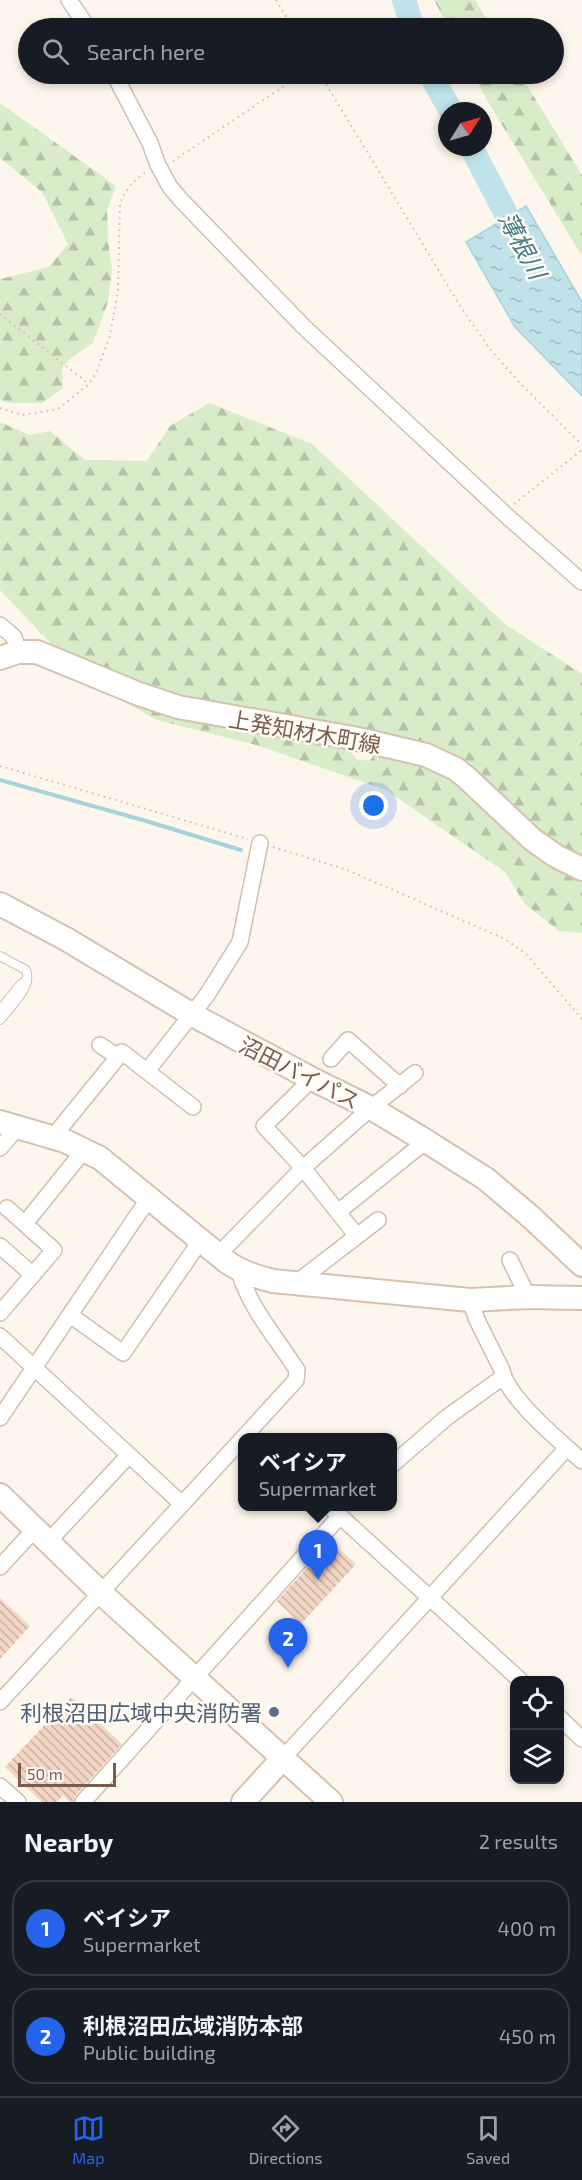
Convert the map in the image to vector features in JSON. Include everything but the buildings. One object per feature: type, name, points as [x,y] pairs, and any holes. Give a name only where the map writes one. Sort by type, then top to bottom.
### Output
[{"type":"street","points":[[69,0],[81,18]]},
{"type":"street","points":[[119,84],[150,143],[159,167],[170,187],[181,200],[304,327],[508,517],[582,582]]},
{"type":"street","points":[[0,625],[14,638],[9,655]]},
{"type":"street","name":"上発知材木町線","points":[[9,655],[37,652],[139,694],[187,710],[358,739],[426,755],[456,769],[544,849],[582,869]]},
{"type":"street","points":[[147,1071],[207,995],[240,942],[260,843]]},
{"type":"street","name":"沼田バイパス","points":[[0,904],[66,939],[190,1014],[371,1108],[426,1141],[486,1179],[582,1265]]},
{"type":"street","points":[[331,1059],[348,1040],[399,1086]]},
{"type":"street","points":[[100,1045],[118,1057]]},
{"type":"street","points":[[53,1137],[122,1052],[194,1107]]},
{"type":"street","points":[[218,1255],[303,1167],[415,1073]]},
{"type":"street","points":[[312,1079],[264,1126],[303,1167],[356,1235]]},
{"type":"street","points":[[0,1148],[9,1124],[85,1149],[110,1164],[239,1271],[273,1281],[470,1300],[528,1296],[582,1298]]},
{"type":"street","points":[[338,1212],[426,1141]]},
{"type":"street","points":[[31,1215],[85,1149]]},
{"type":"street","points":[[0,1418],[149,1198]]},
{"type":"street","points":[[0,1313],[54,1250],[7,1208]]},
{"type":"street","points":[[296,1283],[378,1220]]},
{"type":"street","points":[[70,1315],[123,1353],[201,1240]]},
{"type":"street","points":[[0,1246],[33,1275]]},
{"type":"street","points":[[510,1260],[528,1296]]},
{"type":"street","points":[[239,1271],[263,1324],[297,1370],[296,1380],[250,1433]]},
{"type":"street","points":[[0,1288],[12,1299]]},
{"type":"street","points":[[470,1300],[477,1320],[502,1370],[503,1377],[523,1406],[582,1461]]},
{"type":"street","points":[[0,1336],[182,1504]]},
{"type":"street","points":[[397,1461],[446,1418],[503,1377]]},
{"type":"street","points":[[0,1702],[238,1445]]},
{"type":"street","points":[[243,1802],[567,1448]]},
{"type":"street","points":[[0,1567],[41,1535],[129,1455]]},
{"type":"street","points":[[0,1496],[100,1592],[331,1802]]},
{"type":"street","points":[[84,1802],[337,1514],[431,1597],[515,1676]]},
{"type":"street","points":[[564,1722],[582,1739]]},
{"type":"street","points":[[0,1785],[18,1802]]},
{"type":"lane","points":[[0,956],[26,970],[28,979],[23,990],[0,1020]]},
{"type":"lane","points":[[0,1010],[19,986],[28,979]]},
{"type":"path","points":[[276,0],[287,18]]},
{"type":"path","points":[[0,408],[22,414],[58,409],[89,384],[107,349],[118,291],[120,203],[125,191],[133,181],[159,167],[287,84]]},
{"type":"path","points":[[326,84],[463,311],[489,348],[519,382],[582,445]]},
{"type":"path","points":[[0,314],[89,384]]},
{"type":"path","points":[[508,517],[511,507],[582,450]]},
{"type":"path","points":[[0,766],[345,869],[505,939],[526,954],[582,1019]]},
{"type":"green space","points":[[434,0],[475,0],[486,18],[444,18]]},
{"type":"green space","points":[[478,84],[526,84],[582,175],[582,256],[492,109],[492,102],[488,102]]},
{"type":"green space","points":[[0,103],[116,186],[107,210],[112,270],[108,302],[93,343],[71,358],[62,368],[63,388],[42,403],[11,403],[0,400],[0,279],[49,267],[68,244],[42,192],[0,158]]},
{"type":"green space","points":[[209,403],[312,444],[506,625],[582,674],[582,860],[547,841],[478,775],[447,752],[407,740],[191,700],[57,650],[0,590],[0,422],[30,435],[50,431],[85,460],[147,461],[170,426]]},
{"type":"green space","points":[[116,692],[347,745],[356,759],[369,761],[379,750],[459,779],[582,877],[582,933],[559,931],[524,903],[505,872],[386,790],[256,745],[157,720],[125,702]]},
{"type":"water","points":[[526,206],[582,302],[582,396],[515,327],[466,242]]},
{"type":"waterway","name":"薄根川","points":[[404,0],[410,18]]},
{"type":"waterway","name":"薄根川","points":[[436,84],[446,102]]},
{"type":"waterway","name":"薄根川","points":[[476,156],[523,246]]},
{"type":"waterway","points":[[0,780],[241,850]]},
{"type":"place","name":"ベイシア","points":[[318,1580]]},
{"type":"place","name":"利根沼田広域消防本部","points":[[288,1668]]},
{"type":"place","name":"利根沼田広域中央消防署","points":[[274,1712]]}]
